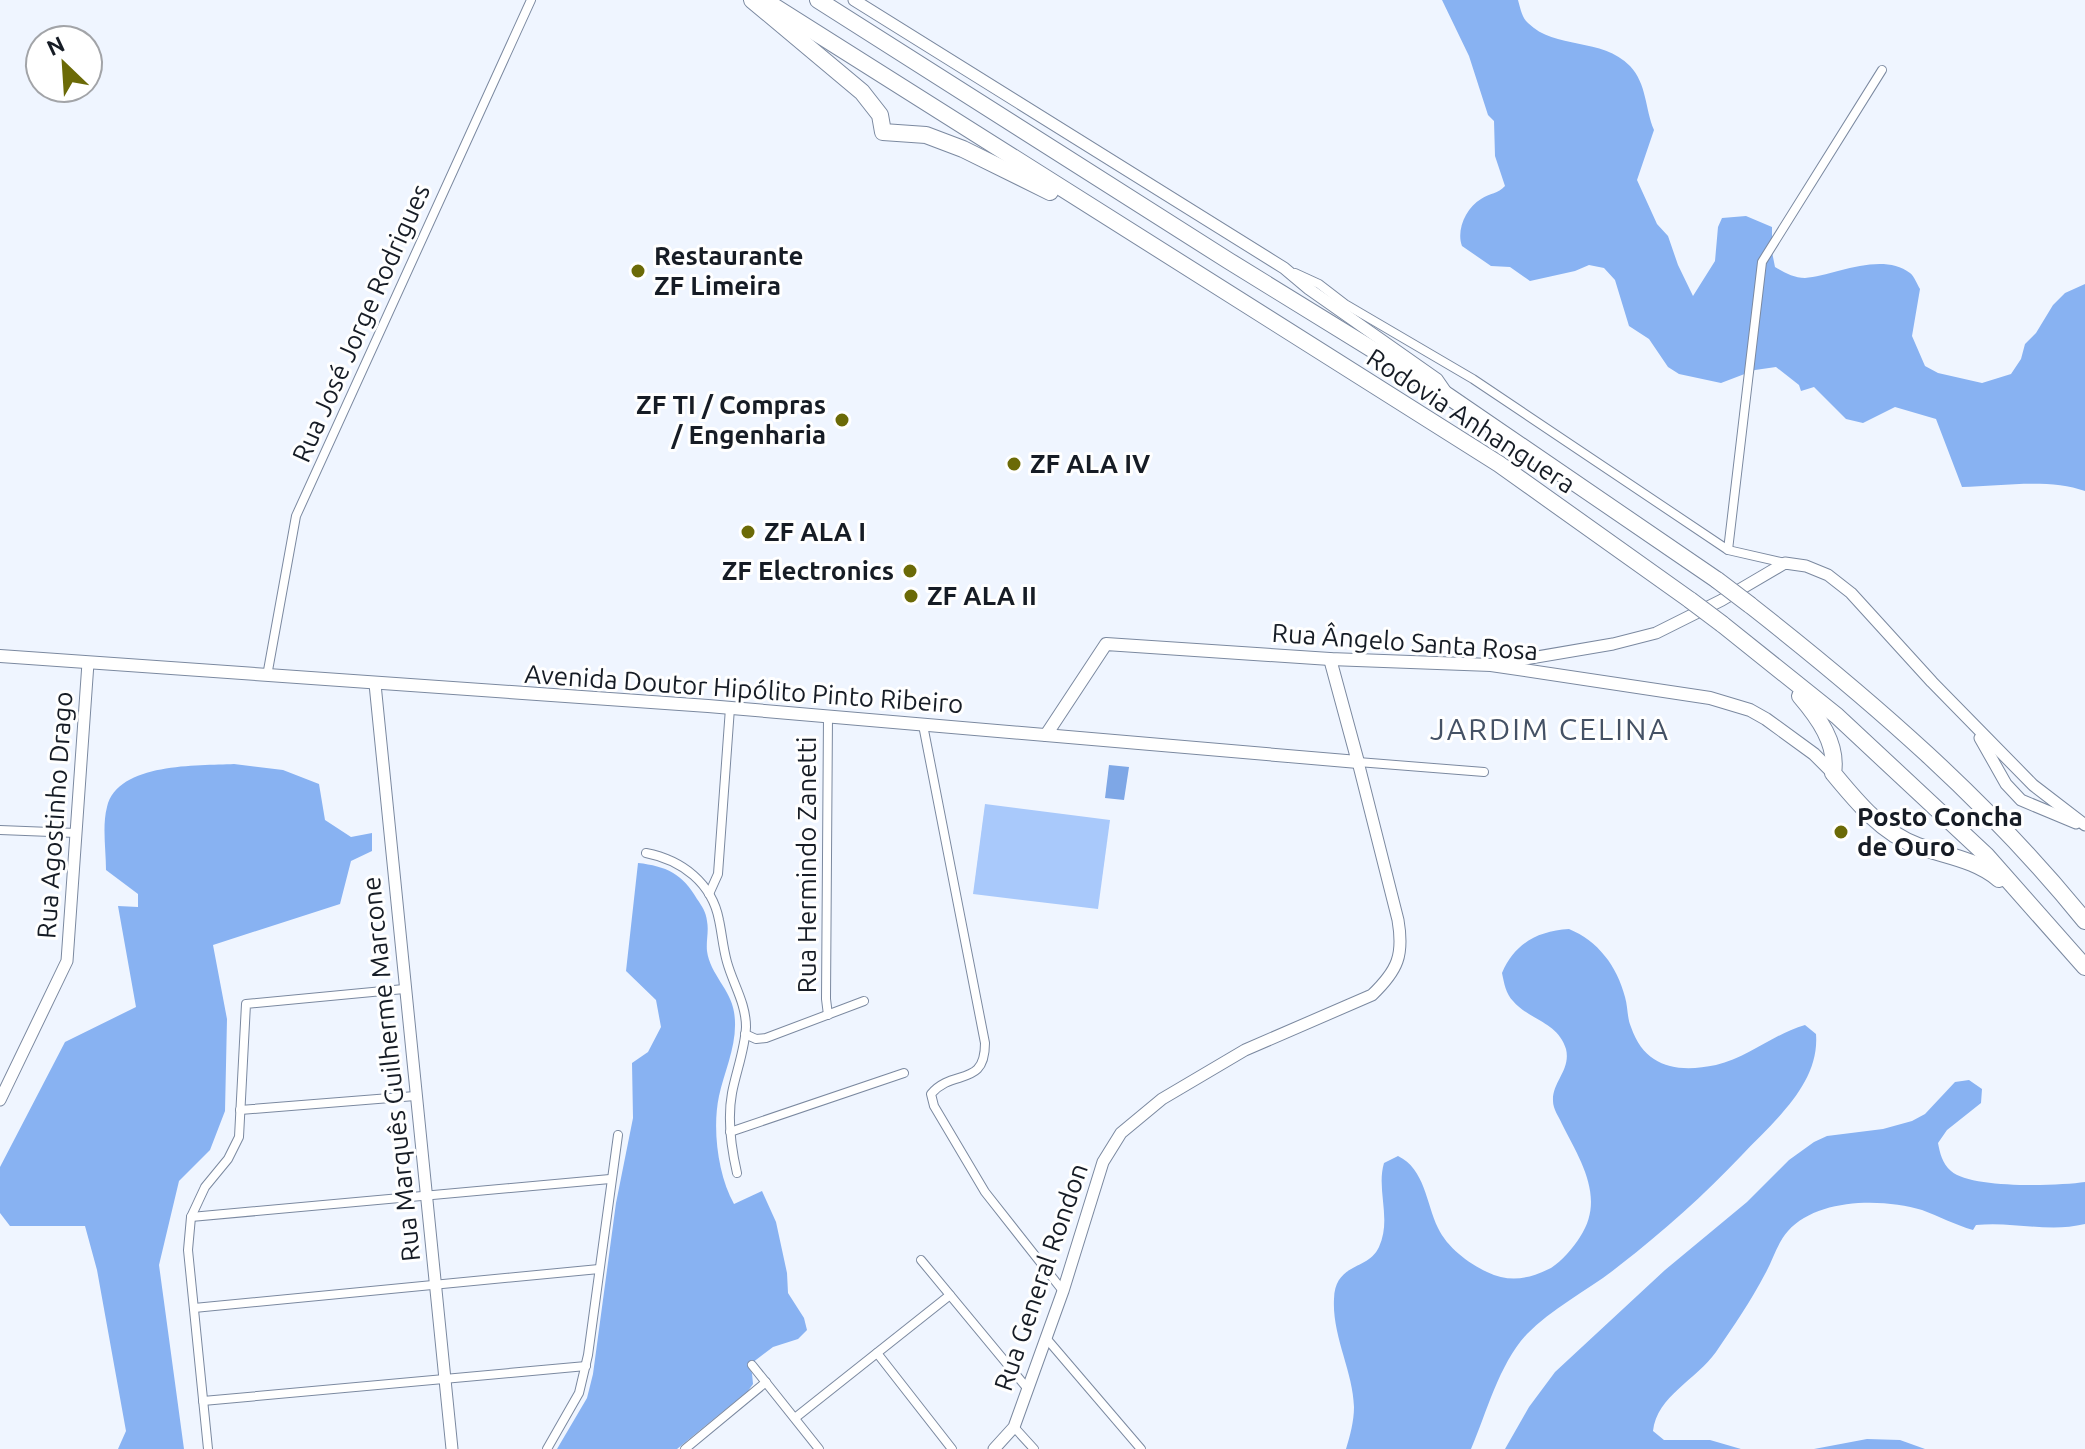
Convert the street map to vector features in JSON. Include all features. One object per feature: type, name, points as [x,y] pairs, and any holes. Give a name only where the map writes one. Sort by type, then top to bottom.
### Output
[{"type":"highway","points":[[752,0],[862,92],[876,107],[883,132],[926,135],[963,149],[1123,227]]},
{"type":"highway","name":"Rodovia Anhanguera","points":[[764,0],[1499,464],[1690,600],[1837,716],[1963,833],[2037,910],[2085,967]]},
{"type":"highway","name":"Rodovia Anhanguera","points":[[818,0],[1448,396],[1717,580],[1811,652],[1939,767],[2050,878],[2085,921]]},
{"type":"highway","points":[[1771,662],[1813,711],[1834,754],[1833,773],[1857,802],[1895,835],[1916,846],[1971,861],[1990,871],[2037,910]]},
{"type":"main road","name":"Rua Ângelo Santa Rosa","points":[[1046,735],[1106,644],[1330,659],[1491,665],[1647,687],[1723,701],[1766,719],[1814,754],[1833,773]]},
{"type":"main road","name":"Avenida Doutor Hipólito Pinto Ribeiro","points":[[0,656],[730,708],[1358,762]]},
{"type":"main road","name":"Rua General Rondon","points":[[1330,659],[1358,762]]},
{"type":"street","name":"Rua José Jorge Rodrigues","points":[[267,676],[296,516],[531,0]]},
{"type":"street","points":[[854,0],[1284,268],[1319,284],[1345,304],[1473,379],[1728,550],[1806,566],[1828,575],[1851,593],[2031,783],[2085,826]]},
{"type":"street","points":[[1728,550],[1762,262],[1882,70]]},
{"type":"street","points":[[1284,268],[1437,379],[1448,396]]},
{"type":"street","points":[[1491,665],[1613,644],[1656,633],[1722,600],[1785,563]]},
{"type":"street","name":"Rua Agostinho Drago","points":[[0,1100],[67,961],[88,663]]},
{"type":"street","name":"Rua Marquês Guilherme Marcone","points":[[375,684],[452,1449]]},
{"type":"street","points":[[709,894],[718,874],[730,708]]},
{"type":"street","name":"Rua Hermindo Zanetti","points":[[828,716],[828,1015]]},
{"type":"street","points":[[1969,720],[2017,797],[2048,813],[2085,826]]},
{"type":"street","points":[[923,725],[985,1043],[985,1060],[976,1072],[939,1085],[931,1094],[934,1106],[985,1192],[1063,1291]]},
{"type":"street","name":"Avenida Doutor Hipólito Pinto Ribeiro","points":[[1358,762],[1484,772]]},
{"type":"street","name":"Rua General Rondon","points":[[994,1449],[1014,1427],[1063,1291],[1103,1162],[1121,1133],[1162,1099],[1245,1050],[1372,995],[1386,981],[1397,963],[1401,941],[1398,920],[1358,762]]},
{"type":"street","points":[[2017,797],[2019,784],[2031,783]]},
{"type":"street","points":[[0,830],[76,833]]},
{"type":"street","points":[[646,853],[682,866],[697,878],[709,894],[717,913],[727,965],[743,1002],[745,1034],[731,1095],[730,1132],[737,1173]]},
{"type":"street","points":[[208,1449],[188,1250],[191,1217],[205,1187],[228,1159],[239,1137],[246,1004],[404,989]]},
{"type":"street","points":[[745,1034],[756,1039],[766,1038],[864,1001]]},
{"type":"street","points":[[730,1132],[904,1073]]},
{"type":"street","points":[[240,1110],[415,1096]]},
{"type":"street","points":[[547,1449],[579,1393],[586,1366],[618,1135]]},
{"type":"street","points":[[191,1217],[610,1179]]},
{"type":"street","points":[[921,1260],[1027,1388]]},
{"type":"street","points":[[194,1308],[599,1269]]},
{"type":"street","points":[[795,1418],[950,1295]]},
{"type":"street","points":[[1046,1338],[1141,1449]]},
{"type":"street","points":[[877,1353],[952,1449]]},
{"type":"street","points":[[752,1365],[819,1449]]},
{"type":"street","points":[[203,1401],[586,1366]]},
{"type":"street","points":[[685,1449],[766,1382]]},
{"type":"street","points":[[1014,1427],[1034,1449]]},
{"type":"street","points":[[695,1441],[702,1449]]},
{"type":"shaded area","points":[[1442,0],[1518,0],[1524,18],[1539,31],[1606,51],[1619,57],[1636,73],[1654,130],[1637,180],[1657,224],[1668,236],[1693,296],[1715,261],[1718,227],[1722,218],[1746,216],[1772,227],[1775,267],[1793,276],[1805,278],[1871,264],[1898,267],[1910,273],[1920,289],[1912,336],[1925,366],[1938,373],[1982,383],[2011,374],[2021,359],[2025,344],[2036,333],[2053,305],[2065,293],[2085,284],[2085,491],[2041,484],[1962,487],[1936,419],[1895,407],[1863,423],[1846,419],[1814,387],[1801,391],[1799,385],[1776,367],[1755,370],[1721,383],[1679,374],[1668,367],[1649,339],[1629,326],[1615,280],[1604,268],[1589,265],[1530,281],[1510,267],[1491,266],[1462,246],[1461,226],[1471,208],[1505,186],[1495,156],[1494,121],[1488,115],[1469,56]]},
{"type":"shaded area","points":[[234,764],[283,770],[319,784],[325,820],[351,837],[372,833],[372,851],[351,861],[340,904],[213,945],[227,1019],[225,1111],[210,1150],[179,1181],[159,1265],[184,1449],[118,1449],[126,1431],[97,1270],[85,1226],[10,1226],[0,1213],[0,1167],[65,1042],[136,1007],[118,906],[138,907],[138,894],[106,870],[104,830],[107,807],[114,792],[126,782],[161,769]]},
{"type":"shaded area","points":[[1109,765],[1129,767],[1124,800],[1105,798]]},
{"type":"shaded area","points":[[985,804],[1110,820],[1098,909],[973,894]]},
{"type":"shaded area","points":[[638,863],[657,866],[680,877],[705,912],[709,959],[729,996],[735,1023],[717,1109],[716,1137],[720,1166],[734,1204],[762,1191],[776,1222],[788,1293],[804,1318],[807,1330],[798,1339],[773,1347],[748,1366],[753,1384],[748,1391],[677,1449],[557,1449],[587,1398],[593,1374],[616,1203],[633,1118],[632,1063],[648,1052],[661,1027],[656,1000],[626,971]]},
{"type":"shaded area","points":[[1569,929],[1589,940],[1611,965],[1621,986],[1637,1041],[1654,1059],[1676,1067],[1716,1065],[1805,1025],[1816,1034],[1815,1052],[1803,1086],[1728,1170],[1668,1226],[1527,1334],[1501,1374],[1471,1449],[1346,1449],[1353,1423],[1353,1394],[1336,1326],[1334,1299],[1340,1279],[1374,1255],[1379,1247],[1384,1226],[1384,1163],[1398,1156],[1407,1162],[1419,1178],[1438,1228],[1452,1248],[1480,1268],[1504,1278],[1535,1275],[1551,1268],[1571,1250],[1587,1222],[1591,1208],[1588,1179],[1553,1104],[1553,1094],[1566,1063],[1566,1049],[1557,1033],[1511,998],[1502,973],[1513,954],[1528,941],[1557,930]]},
{"type":"shaded area","points":[[1969,1080],[1982,1089],[1981,1103],[1947,1130],[1938,1143],[1948,1168],[1961,1177],[1995,1183],[2036,1185],[2085,1182],[2085,1224],[2058,1227],[1990,1224],[1976,1225],[1973,1230],[1922,1210],[1870,1203],[1816,1212],[1800,1220],[1784,1236],[1754,1294],[1716,1352],[1669,1398],[1656,1419],[1653,1431],[1664,1440],[1710,1440],[1741,1449],[1505,1449],[1529,1407],[1555,1372],[1665,1270],[1747,1202],[1789,1160],[1827,1136],[1883,1129],[1912,1121],[1925,1114],[1955,1082]]},
{"type":"shaded area","points":[[1867,1439],[1900,1440],[1925,1449],[1814,1449]]},
{"type":"place","name":"Restaurante ZF Limeira","points":[[638,271]]},
{"type":"place","name":"ZF TI / Compras / Engenharia","points":[[842,420]]},
{"type":"place","name":"ZF ALA IV","points":[[1014,464]]},
{"type":"place","name":"ZF ALA I","points":[[748,532]]},
{"type":"place","name":"ZF Electronics","points":[[910,571]]},
{"type":"place","name":"ZF ALA II","points":[[911,596]]},
{"type":"place","name":"Posto Concha de Ouro","points":[[1841,832]]},
{"type":"district","name":"JARDIM CELINA","points":[[1550,730]]}]
